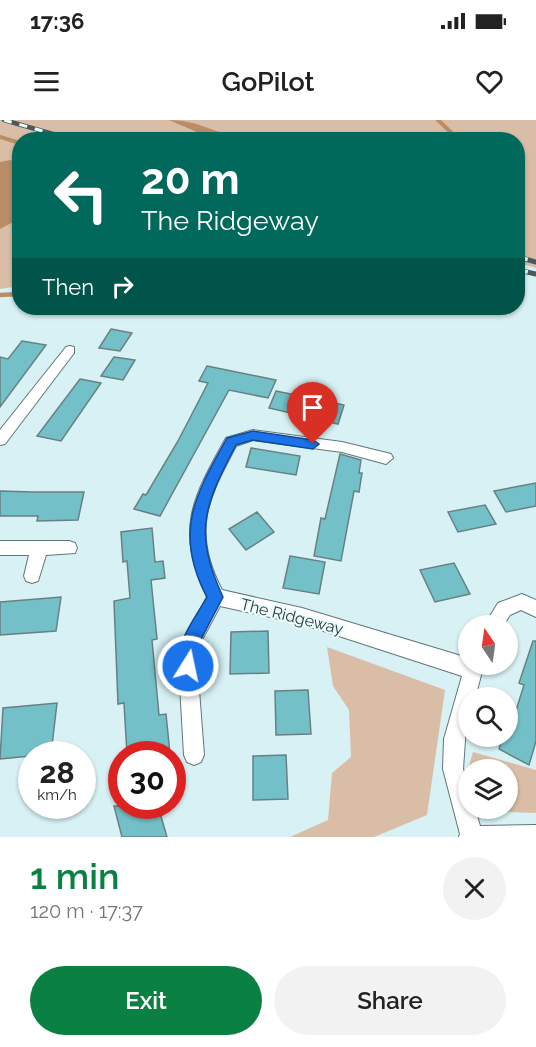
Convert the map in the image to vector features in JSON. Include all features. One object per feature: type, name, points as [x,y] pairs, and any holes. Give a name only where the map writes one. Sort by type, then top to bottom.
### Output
[{"type":"street","points":[[0,440],[6,422],[66,355],[79,363]]},
{"type":"street","points":[[194,755],[187,650],[216,597],[206,579],[196,530],[204,492],[231,442],[253,435],[342,447],[386,458]]},
{"type":"street","points":[[0,548],[69,548]]},
{"type":"street","points":[[32,576],[39,549]]},
{"type":"street","name":"The Ridgeway","points":[[216,597],[302,616],[458,662]]},
{"type":"street","points":[[500,615],[504,609],[522,602],[536,609]]},
{"type":"street","points":[[472,675],[454,739],[453,769],[471,837],[536,836]]},
{"type":"shaded area","points":[[0,120],[536,120],[536,268],[525,265],[525,132],[12,132],[12,287],[0,289]]},
{"type":"shaded area","points":[[169,120],[190,122],[220,132],[197,132]]},
{"type":"shaded area","points":[[12,160],[12,223],[0,229],[0,162]]},
{"type":"shaded area","points":[[327,647],[445,690],[427,815],[374,837],[290,837],[328,820],[332,773],[351,757],[349,710],[333,686]]},
{"type":"shaded area","points":[[473,752],[498,759],[471,759]]},
{"type":"shaded area","points":[[518,765],[536,770],[536,813],[518,812]]},
{"type":"building","points":[[111,329],[132,333],[120,351],[99,348]]},
{"type":"building","points":[[22,341],[46,345],[0,407],[0,357],[8,359]]},
{"type":"building","points":[[114,357],[135,360],[123,380],[101,376]]},
{"type":"building","points":[[207,366],[276,380],[268,398],[229,390],[160,516],[134,509],[143,494],[146,495],[178,441],[208,383],[199,381]]},
{"type":"building","points":[[80,379],[101,383],[61,441],[37,436]]},
{"type":"building","points":[[276,391],[344,405],[338,424],[269,408]]},
{"type":"building","points":[[251,448],[300,456],[296,475],[246,467]]},
{"type":"building","points":[[340,454],[361,460],[359,473],[362,473],[359,492],[354,491],[341,561],[314,556],[321,518],[325,519]]},
{"type":"building","points":[[536,483],[536,506],[506,512],[494,491]]},
{"type":"building","points":[[0,491],[84,492],[78,520],[37,521],[38,516],[0,516]]},
{"type":"building","points":[[485,505],[496,524],[458,532],[448,512]]},
{"type":"building","points":[[257,512],[274,532],[246,550],[229,529]]},
{"type":"building","points":[[152,528],[155,562],[163,561],[165,578],[151,580],[157,639],[152,640],[159,715],[166,714],[169,741],[126,741],[124,703],[118,704],[114,601],[130,598],[127,561],[123,562],[121,532]]},
{"type":"building","points":[[290,556],[325,562],[319,594],[283,588]]},
{"type":"building","points":[[454,563],[470,594],[435,602],[420,570]]},
{"type":"building","points":[[61,597],[56,631],[0,635],[0,602]]},
{"type":"building","points":[[268,631],[269,673],[230,674],[231,632]]},
{"type":"building","points":[[533,641],[536,641],[536,741],[529,765],[499,749],[500,747],[518,747],[518,704],[524,685],[519,683]]},
{"type":"building","points":[[308,690],[311,734],[276,735],[275,691]]},
{"type":"building","points":[[57,703],[53,741],[18,741],[18,757],[0,759],[3,708]]},
{"type":"building","points":[[286,755],[288,799],[253,800],[253,756]]},
{"type":"building","points":[[117,819],[162,819],[167,837],[122,837]]},
{"type":"waterway","points":[[438,120],[451,132]]},
{"type":"waterway","points":[[0,137],[12,141]]},
{"type":"waterway","points":[[0,295],[12,294]]},
{"type":"railway","points":[[4,120],[46,132]]},
{"type":"railway","points":[[525,259],[536,262]]},
{"type":"railway","points":[[525,272],[536,274]]},
{"type":"route","points":[[188,666],[187,650],[201,620],[216,597],[206,579],[196,530],[204,492],[231,442],[253,435],[313,444]]}]
